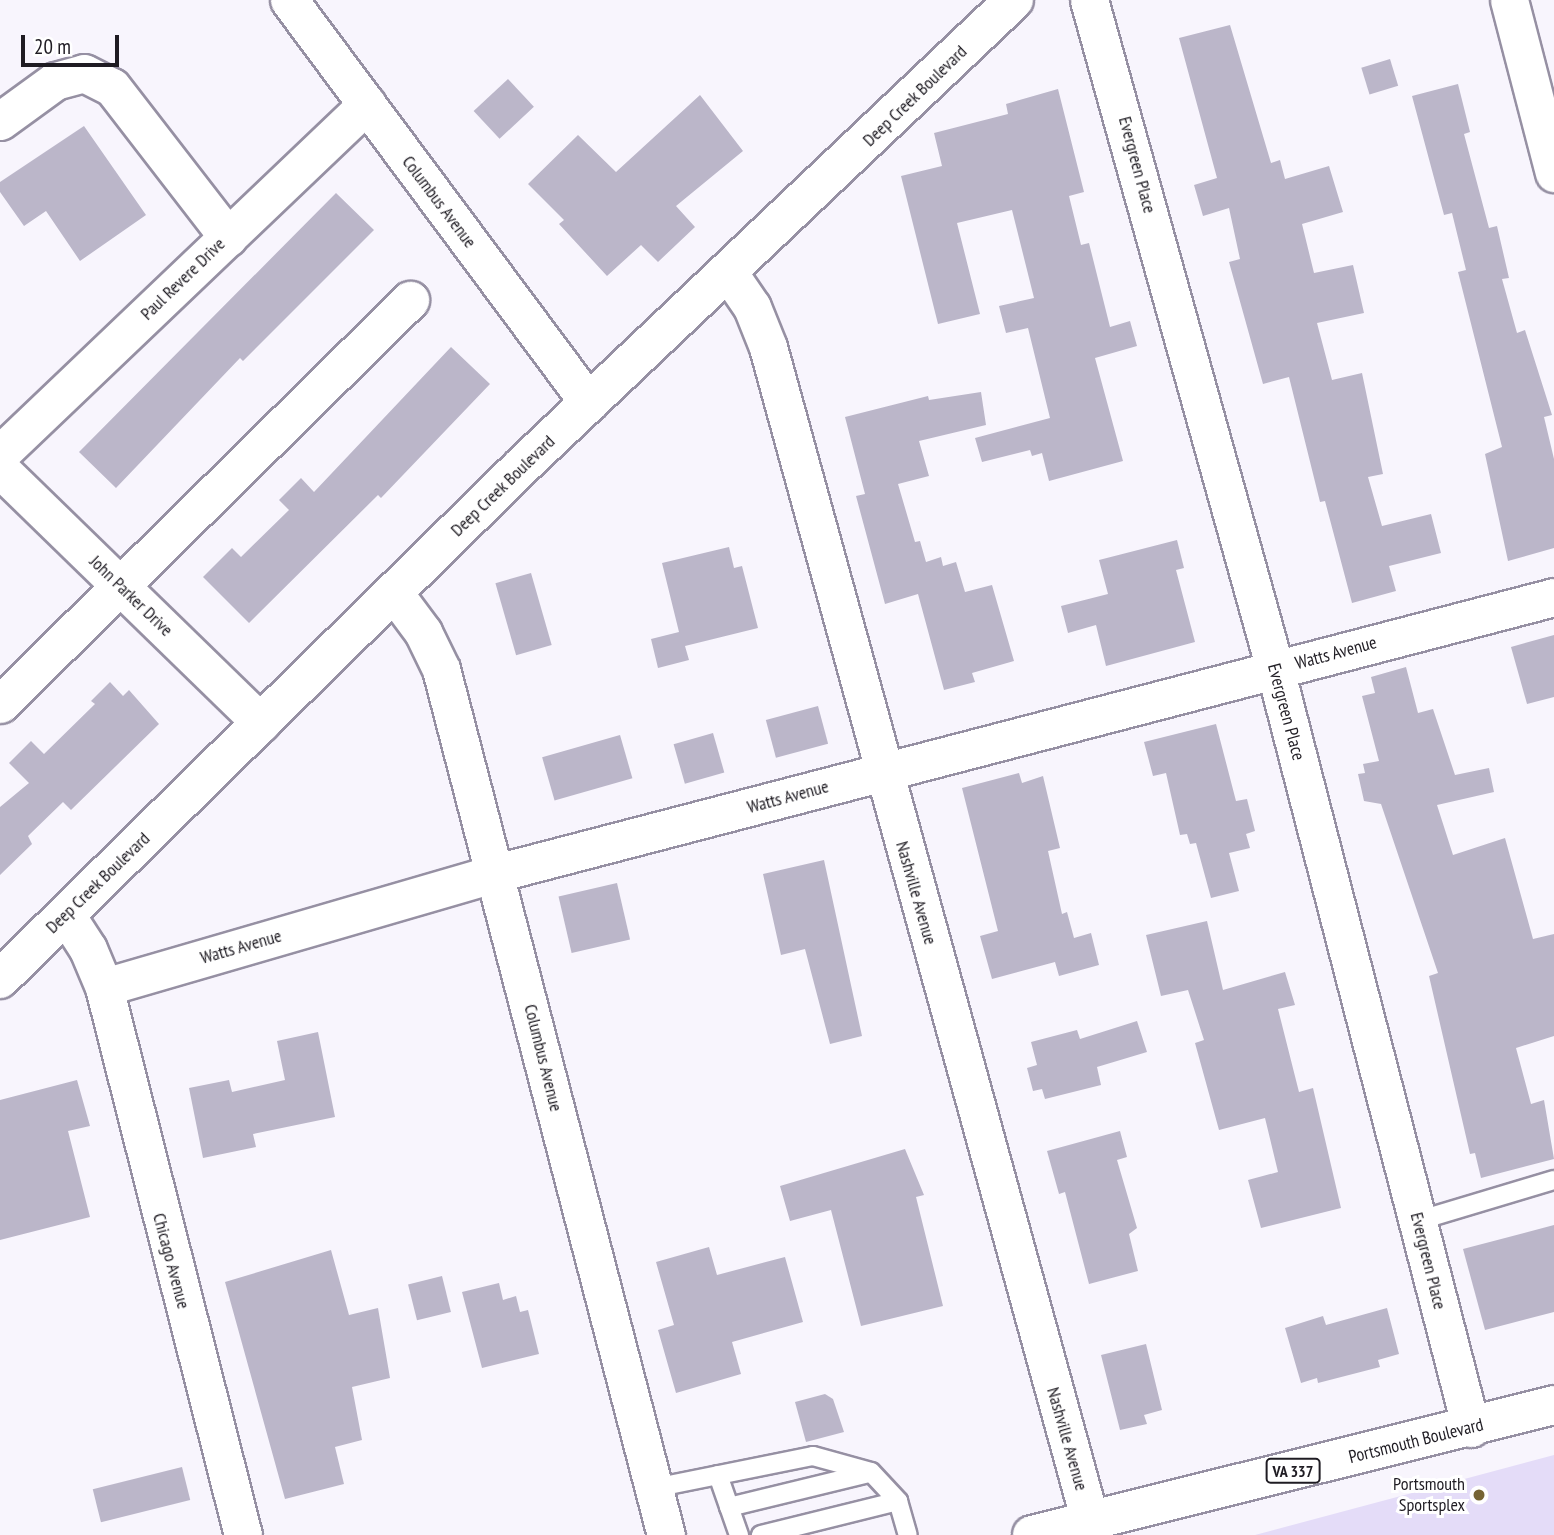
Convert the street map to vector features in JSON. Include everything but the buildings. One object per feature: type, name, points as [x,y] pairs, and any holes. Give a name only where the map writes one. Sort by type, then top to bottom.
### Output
[{"type":"street","name":"Columbus Avenue","points":[[289,0],[589,403]]},
{"type":"street","name":"Deep Creek Boulevard","points":[[0,979],[589,403],[1014,0]]},
{"type":"street","name":"Evergreen Place","points":[[1089,0],[1275,669],[1471,1428]]},
{"type":"street","points":[[1509,0],[1554,173]]},
{"type":"street","points":[[0,121],[55,82],[84,73],[112,87],[228,237]]},
{"type":"street","name":"Paul Revere Drive","points":[[0,454],[367,104]]},
{"type":"street","name":"Nashville Avenue","points":[[728,272],[752,307],[768,347],[882,773],[1090,1521]]},
{"type":"street","points":[[0,704],[410,300]]},
{"type":"street","name":"John Parker Drive","points":[[0,469],[261,723]]},
{"type":"street","name":"Columbus Avenue","points":[[394,593],[423,632],[441,668],[666,1535]]},
{"type":"street","name":"Watts Avenue","points":[[104,987],[496,873],[1554,597]]},
{"type":"street","points":[[66,915],[88,949],[104,987]]},
{"type":"street","name":"Chicago Avenue","points":[[104,987],[243,1535]]},
{"type":"street","name":"Portsmouth Boulevard","points":[[1032,1535],[1471,1428],[1554,1405]]},
{"type":"lane","points":[[1417,1221],[1554,1180]]},
{"type":"lane","points":[[654,1488],[813,1456],[871,1472],[898,1501],[908,1535]]},
{"type":"lane","points":[[729,1507],[871,1472]]},
{"type":"lane","points":[[718,1475],[739,1535]]},
{"type":"lane","points":[[761,1535],[795,1531],[898,1501]]},
{"type":"shaded area","name":"Portsmouth Sportsplex","points":[[1554,1455],[1554,1535],[1255,1535]]},
{"type":"place","name":"Portsmouth Sportsplex","points":[[1479,1495]]}]
